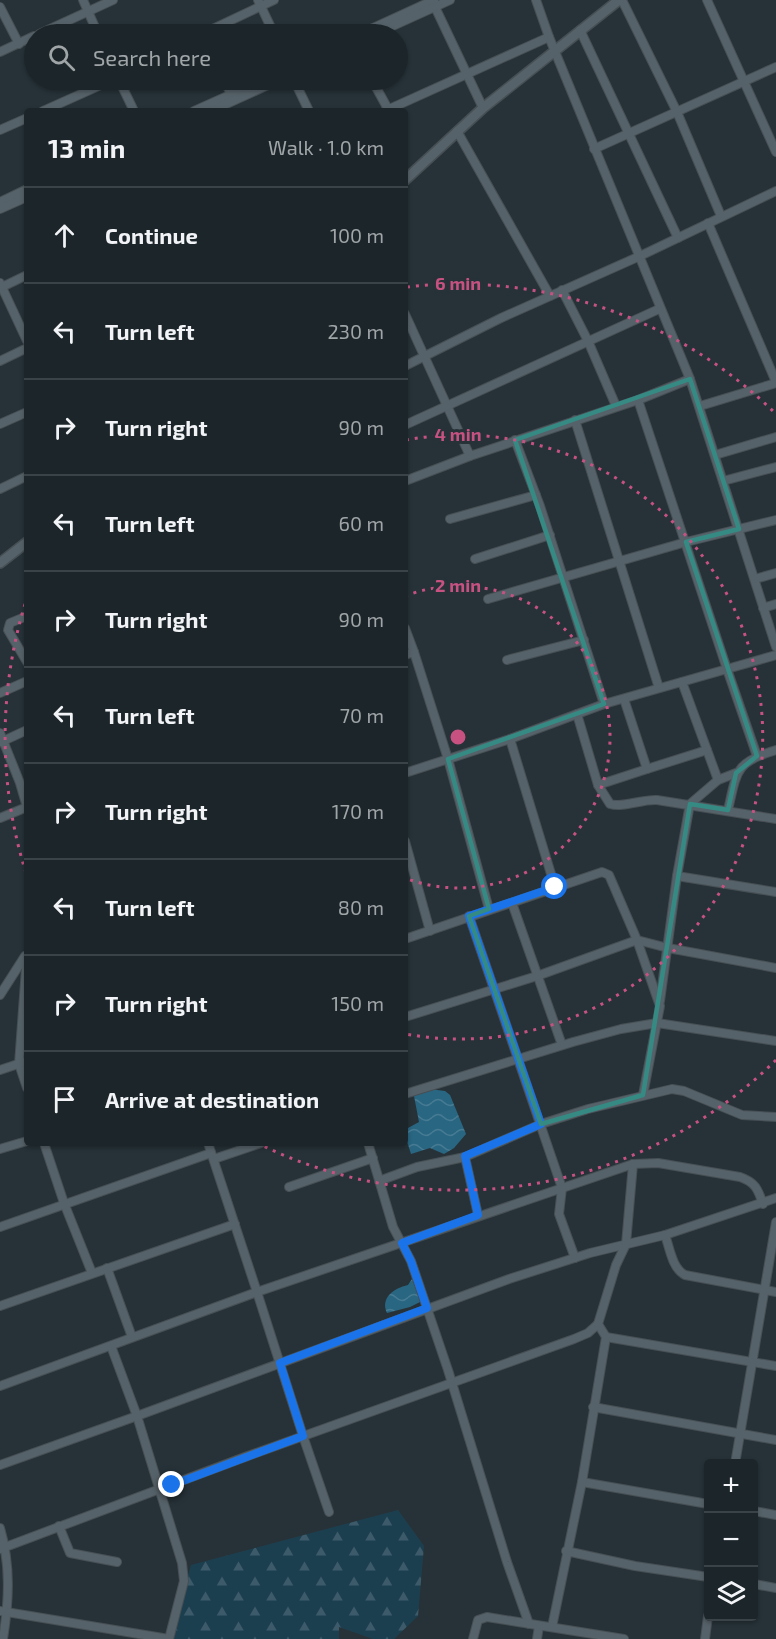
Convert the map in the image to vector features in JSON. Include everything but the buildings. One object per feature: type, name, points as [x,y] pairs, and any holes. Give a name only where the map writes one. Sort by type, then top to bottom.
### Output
[{"type":"street","points":[[82,0],[93,24]]},
{"type":"street","points":[[61,24],[112,0]]},
{"type":"street","points":[[222,24],[259,3],[274,0]]},
{"type":"street","points":[[383,24],[433,2],[450,0]]},
{"type":"street","points":[[536,0],[594,149],[640,256],[659,309],[690,379],[776,647]]},
{"type":"street","points":[[408,177],[483,108],[554,49],[620,0],[677,112],[721,216]]},
{"type":"street","points":[[707,0],[776,152]]},
{"type":"street","points":[[393,24],[433,2]]},
{"type":"street","points":[[433,2],[483,108]]},
{"type":"street","points":[[259,3],[269,24]]},
{"type":"street","points":[[0,7],[19,44]]},
{"type":"street","points":[[580,30],[678,238]]},
{"type":"street","points":[[391,108],[549,37]]},
{"type":"street","points":[[0,52],[24,42]]},
{"type":"street","points":[[594,149],[776,67]]},
{"type":"street","points":[[50,108],[90,90]]},
{"type":"street","points":[[124,90],[133,108]]},
{"type":"street","points":[[229,90],[231,94]]},
{"type":"street","points":[[201,108],[240,90]]},
{"type":"street","points":[[218,108],[257,90]]},
{"type":"street","points":[[299,90],[308,108]]},
{"type":"street","points":[[377,90],[386,108]]},
{"type":"street","points":[[0,130],[24,119]]},
{"type":"street","points":[[457,132],[550,296]]},
{"type":"street","points":[[0,202],[24,190]]},
{"type":"street","points":[[408,365],[501,318],[640,256],[776,191]]},
{"type":"street","points":[[0,209],[24,197]]},
{"type":"street","points":[[699,406],[776,382],[708,223]]},
{"type":"street","points":[[24,276],[1,286],[24,335]]},
{"type":"street","points":[[562,290],[588,341],[616,406]]},
{"type":"street","points":[[408,424],[659,309]]},
{"type":"street","points":[[408,321],[470,456]]},
{"type":"street","points":[[0,361],[24,349]]},
{"type":"street","points":[[408,480],[516,440],[638,400],[690,379]]},
{"type":"street","points":[[638,400],[757,756]]},
{"type":"street","points":[[0,424],[24,413]]},
{"type":"street","points":[[575,420],[659,688]]},
{"type":"street","points":[[715,455],[776,437]]},
{"type":"street","points":[[516,440],[550,535],[604,704]]},
{"type":"street","points":[[723,481],[776,467]]},
{"type":"street","points":[[0,489],[24,477]]},
{"type":"street","points":[[450,519],[536,495]]},
{"type":"street","points":[[488,599],[686,542],[776,520]]},
{"type":"street","points":[[475,559],[550,535]]},
{"type":"street","points":[[0,563],[24,544]]},
{"type":"street","points":[[755,579],[776,573]]},
{"type":"street","points":[[764,608],[776,604]]},
{"type":"street","points":[[24,617],[10,623],[8,630],[24,657]]},
{"type":"street","points":[[408,636],[448,759],[489,909]]},
{"type":"street","points":[[507,660],[584,640]]},
{"type":"street","points":[[408,654],[414,652]]},
{"type":"street","points":[[408,772],[510,739],[604,704],[776,655]]},
{"type":"street","points":[[0,693],[24,682]]},
{"type":"street","points":[[682,682],[718,780]]},
{"type":"street","points":[[624,699],[647,769]]},
{"type":"street","points":[[577,714],[598,785],[610,804],[615,806],[649,799],[776,819]]},
{"type":"street","points":[[24,731],[1,739],[24,797]]},
{"type":"street","points":[[510,739],[555,887]]},
{"type":"street","points":[[598,785],[707,750]]},
{"type":"street","points":[[728,810],[736,773],[741,766],[757,756],[776,750]]},
{"type":"street","points":[[643,1095],[660,1011],[677,876],[690,804],[718,780],[736,773]]},
{"type":"street","points":[[0,818],[24,808]]},
{"type":"street","points":[[408,852],[430,931]]},
{"type":"street","points":[[408,938],[555,887],[602,872],[606,873],[609,875],[638,940],[660,1002]]},
{"type":"street","points":[[677,876],[776,892]]},
{"type":"street","points":[[512,903],[562,1045]]},
{"type":"street","points":[[469,916],[562,1188],[560,1214],[575,1258]]},
{"type":"street","points":[[408,1016],[537,976],[638,940],[668,948],[776,968]]},
{"type":"street","points":[[0,995],[24,959]]},
{"type":"street","points":[[408,1093],[562,1045],[621,1029],[657,1023],[776,1041]]},
{"type":"street","points":[[0,1070],[23,1063],[24,1036]]},
{"type":"street","points":[[380,1181],[417,1167],[465,1156],[541,1124],[588,1109],[672,1089],[684,1091],[742,1115],[776,1117]]},
{"type":"street","points":[[0,1149],[24,1142]]},
{"type":"street","points":[[46,1146],[64,1203],[92,1273]]},
{"type":"street","points":[[209,1146],[329,1512]]},
{"type":"street","points":[[0,1227],[64,1203],[250,1146]]},
{"type":"street","points":[[370,1146],[393,1227],[411,1261],[529,1624]]},
{"type":"street","points":[[465,1156],[478,1215]]},
{"type":"street","points":[[289,1187],[373,1158]]},
{"type":"street","points":[[0,1386],[257,1292],[633,1164],[658,1163],[740,1177],[756,1185],[763,1204]]},
{"type":"street","points":[[3,1548],[588,1333],[598,1324],[616,1265],[626,1244],[633,1164]]},
{"type":"street","points":[[0,1465],[427,1308],[575,1258],[665,1235],[776,1198]]},
{"type":"street","points":[[736,1459],[776,1221]]},
{"type":"street","points":[[0,1306],[234,1224]]},
{"type":"street","points":[[665,1235],[674,1264],[679,1272],[776,1292]]},
{"type":"street","points":[[107,1268],[132,1337]]},
{"type":"street","points":[[552,1627],[582,1482],[606,1337],[598,1324]]},
{"type":"street","points":[[606,1337],[776,1366]]},
{"type":"street","points":[[4,1611],[169,1639],[182,1590],[183,1571],[161,1489],[111,1346]]},
{"type":"street","points":[[593,1407],[776,1440]]},
{"type":"street","points":[[582,1482],[704,1503]]},
{"type":"street","points":[[758,1513],[776,1515]]},
{"type":"street","points":[[59,1527],[70,1553],[117,1562]]},
{"type":"street","points":[[0,1528],[3,1548],[9,1565],[3,1639]]},
{"type":"street","points":[[566,1551],[634,1566],[704,1576]]},
{"type":"street","points":[[758,1585],[776,1588]]},
{"type":"street","points":[[473,1639],[476,1625],[482,1618],[487,1617],[606,1638],[624,1639]]},
{"type":"street","points":[[705,1639],[707,1621]]},
{"type":"street","points":[[537,1639],[539,1626]]},
{"type":"highlighted area","points":[[690,379],[739,529],[686,542],[757,756],[736,773],[728,810],[690,804],[643,1095],[541,1124],[469,916],[489,909],[448,759],[604,704],[515,440]]},
{"type":"green space","points":[[398,1510],[424,1546],[418,1616],[394,1639],[373,1639],[339,1627],[339,1639],[170,1639],[191,1565]]},
{"type":"water","points":[[429,1089],[445,1091],[450,1095],[466,1134],[454,1148],[444,1154],[430,1148],[411,1154],[408,1144],[408,1128],[419,1122],[415,1094]]},
{"type":"water","points":[[412,1279],[415,1279],[420,1302],[387,1313],[385,1303],[387,1298],[393,1291],[408,1285]]},
{"type":"route","points":[[172,1485],[303,1436],[280,1363],[427,1308],[411,1261],[402,1243],[478,1215],[465,1156],[541,1124],[469,916],[555,887]]}]
